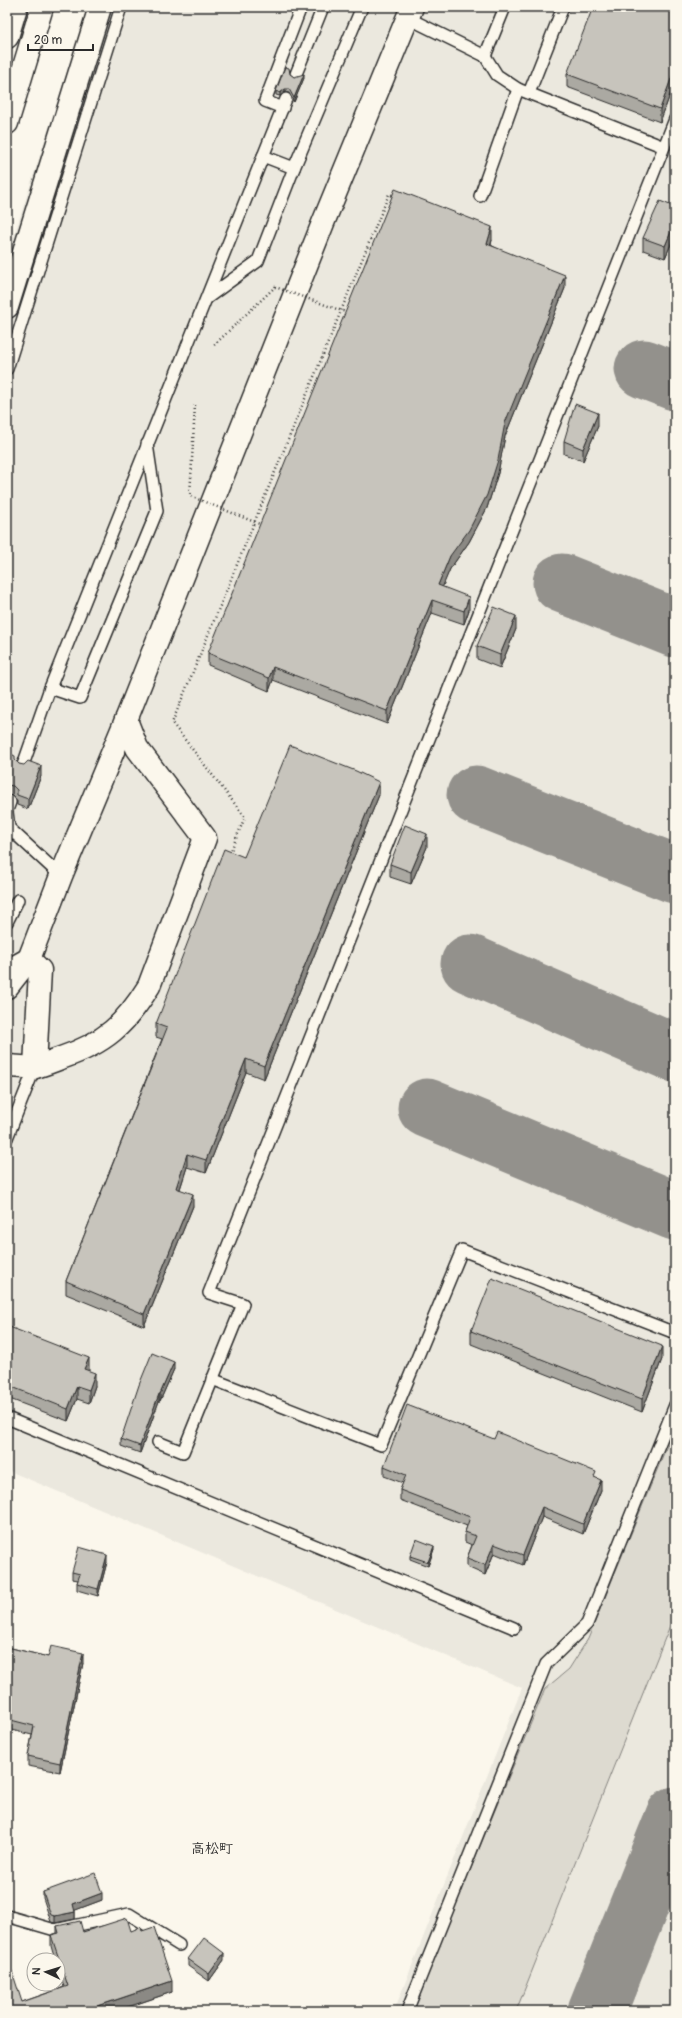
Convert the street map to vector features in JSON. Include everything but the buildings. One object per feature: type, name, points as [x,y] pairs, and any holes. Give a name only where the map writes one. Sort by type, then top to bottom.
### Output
[{"type":"street","points":[[7,37],[16,7]]},
{"type":"street","points":[[7,123],[42,7]]},
{"type":"street","points":[[7,307],[100,7]]},
{"type":"street","points":[[7,987],[29,959],[61,876],[126,720],[323,223],[410,13]]},
{"type":"street","points":[[7,1066],[35,1067],[80,1052],[102,1040],[120,1024],[138,1004],[149,986],[205,838],[137,748],[126,720]]},
{"type":"street","points":[[29,959],[40,970],[35,1067]]},
{"type":"street","points":[[7,972],[29,959]]},
{"type":"lane","points":[[7,369],[122,7]]},
{"type":"lane","points":[[22,768],[50,688],[284,103],[264,101],[301,7]]},
{"type":"lane","points":[[296,74],[323,7]]},
{"type":"lane","points":[[207,298],[258,261],[294,168],[362,7]]},
{"type":"lane","points":[[485,56],[505,7]]},
{"type":"lane","points":[[480,196],[524,91],[563,7]]},
{"type":"lane","points":[[410,13],[485,56],[496,75],[524,91],[664,147]]},
{"type":"lane","points":[[158,1442],[183,1452],[243,1304],[209,1293],[675,119]]},
{"type":"lane","points":[[263,156],[294,168]]},
{"type":"lane","points":[[50,688],[80,698],[157,511],[147,444]]},
{"type":"lane","points":[[8,808],[9,828],[61,876]]},
{"type":"lane","points":[[7,922],[18,900]]},
{"type":"lane","points":[[7,1138],[35,1067]]},
{"type":"lane","points":[[212,1379],[381,1445],[462,1250],[675,1333]]},
{"type":"lane","points":[[407,2011],[546,1664],[586,1624],[675,1405]]},
{"type":"lane","points":[[7,1418],[514,1628]]},
{"type":"lane","points":[[7,1916],[55,1930],[129,1914],[179,1945]]},
{"type":"path","points":[[230,853],[245,817],[172,723],[389,194],[396,197]]},
{"type":"path","points":[[214,345],[275,287],[350,314]]},
{"type":"path","points":[[195,405],[190,496],[264,526]]},
{"type":"shaded area","points":[[88,7],[675,7],[675,2011],[394,2011],[522,1688],[7,1470],[7,257]]},
{"type":"shaded area","points":[[675,1426],[675,1613],[516,2011],[412,2011],[545,1689],[569,1669],[588,1639]]},
{"type":"taxiway","points":[[644,369],[675,381]]},
{"type":"taxiway","points":[[562,583],[675,628]]},
{"type":"taxiway","points":[[476,795],[675,874]]},
{"type":"taxiway","points":[[470,964],[675,1053]]},
{"type":"taxiway","points":[[427,1108],[675,1211]]},
{"type":"taxiway","points":[[597,2011],[675,1816]]},
{"type":"district","name":"高松町","points":[[212,1848]]}]
